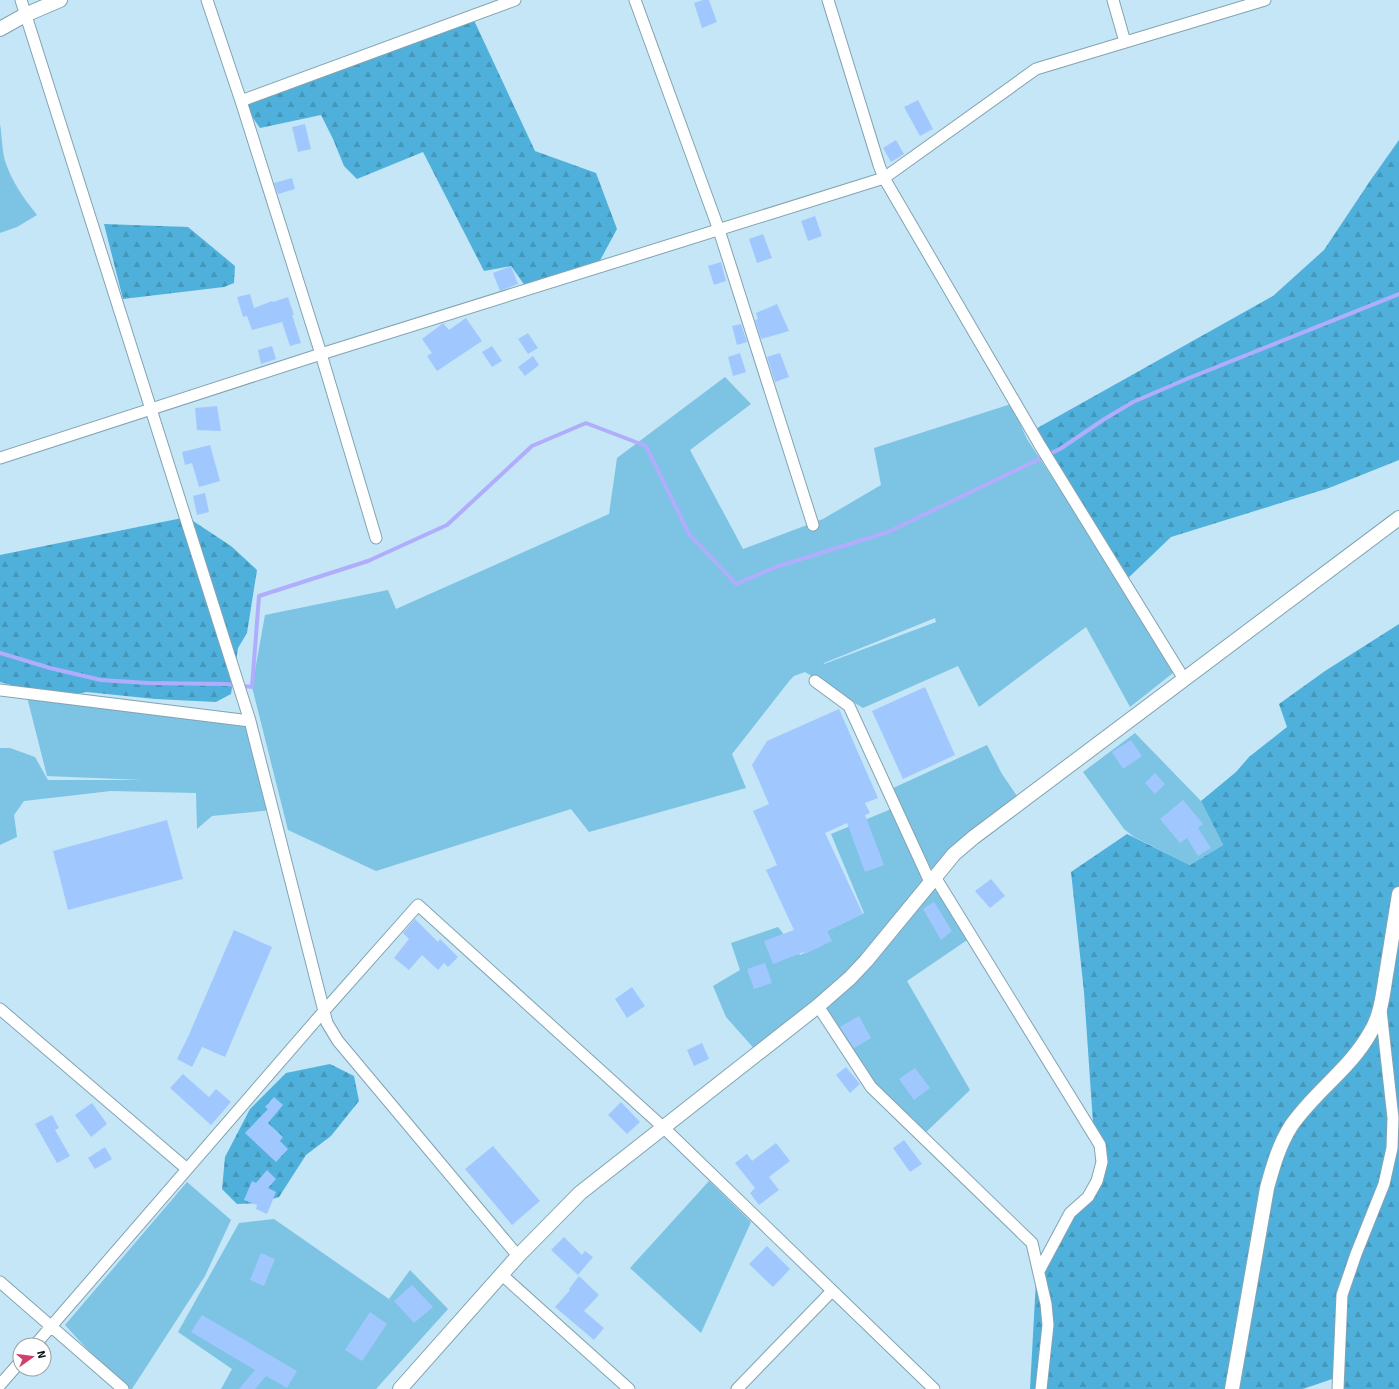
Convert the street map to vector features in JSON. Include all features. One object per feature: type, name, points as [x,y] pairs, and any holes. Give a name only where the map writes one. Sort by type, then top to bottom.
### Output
[{"type":"street","points":[[21,0],[250,721],[327,1023],[338,1041],[518,1256]]},
{"type":"street","points":[[0,29],[25,15],[60,0]]},
{"type":"street","points":[[207,0],[241,101],[321,354],[376,538]]},
{"type":"street","points":[[241,101],[514,0]]},
{"type":"street","points":[[635,0],[719,230],[814,525]]},
{"type":"street","points":[[828,0],[884,178],[1041,447],[1184,679]]},
{"type":"street","points":[[1113,0],[1125,42]]},
{"type":"street","points":[[0,458],[321,354],[884,178],[1036,69],[1265,0]]},
{"type":"street","points":[[400,1389],[501,1274],[580,1193],[818,1006],[850,978],[866,961],[954,854],[974,837],[1399,518]]},
{"type":"street","points":[[815,681],[849,706],[932,879],[1100,1145],[1102,1162],[1097,1181],[1088,1197],[1070,1213],[1039,1271]]},
{"type":"street","points":[[0,690],[250,721]]},
{"type":"street","points":[[1232,1389],[1267,1188],[1275,1158],[1292,1125],[1308,1105],[1360,1051],[1378,1018],[1399,894]]},
{"type":"street","points":[[42,1337],[324,1011],[418,906],[664,1128],[934,1389]]},
{"type":"street","points":[[818,1006],[871,1087],[1032,1243],[1046,1304],[1048,1325],[1041,1389]]},
{"type":"street","points":[[1338,1389],[1342,1295],[1356,1254],[1384,1184],[1392,1148],[1392,1118],[1380,1007]]},
{"type":"street","points":[[0,1009],[187,1169]]},
{"type":"street","points":[[501,1274],[629,1389]]},
{"type":"street","points":[[0,1282],[123,1389]]},
{"type":"street","points":[[737,1389],[832,1291]]},
{"type":"street","points":[[0,1385],[12,1371]]},
{"type":"shaded area","points":[[0,124],[5,161],[18,189],[37,215],[17,227],[0,233]]},
{"type":"shaded area","points":[[725,377],[751,404],[690,450],[743,549],[823,519],[881,485],[874,448],[1011,404],[1027,439],[1178,669],[1130,707],[1086,627],[979,707],[958,666],[863,708],[805,672],[794,676],[790,680],[732,754],[746,788],[589,832],[571,809],[376,871],[288,830],[252,687],[265,615],[388,590],[396,609],[609,514],[617,458]],"holes":[[[935,618],[936,622],[824,664]]]},
{"type":"shaded area","points":[[26,693],[250,721],[273,810],[212,816],[197,829],[196,793],[111,791],[24,801],[14,815],[17,837],[0,845],[0,748],[10,748],[35,757],[48,780],[142,780],[47,776]]},
{"type":"shaded area","points":[[1135,733],[1201,801],[1223,845],[1190,865],[1134,837],[1124,829],[1083,772]]},
{"type":"shaded area","points":[[987,745],[1002,774],[1021,802],[935,877],[891,789]]},
{"type":"shaded area","points":[[896,807],[930,882],[976,934],[907,981],[970,1090],[922,1136],[871,1087],[821,1011],[850,972],[758,1053],[726,1017],[713,986],[740,970],[731,943],[778,927],[800,955],[831,941],[827,931],[864,913],[831,834]]},
{"type":"shaded area","points":[[709,1181],[751,1222],[701,1333],[630,1268]]},
{"type":"shaded area","points":[[187,1182],[231,1220],[205,1276],[132,1389],[124,1389],[65,1325]]},
{"type":"shaded area","points":[[274,1219],[389,1299],[410,1270],[448,1309],[376,1389],[221,1389],[232,1369],[178,1332],[239,1223]]},
{"type":"green space","points":[[472,16],[535,151],[596,173],[617,229],[596,268],[528,290],[511,266],[484,271],[423,152],[357,179],[344,166],[321,115],[260,128],[241,101]]},
{"type":"green space","points":[[1399,140],[1399,460],[1329,488],[1171,537],[1124,582],[1032,431],[1273,296],[1324,250]]},
{"type":"green space","points":[[104,224],[188,227],[235,266],[234,283],[224,287],[123,299]]},
{"type":"green space","points":[[187,517],[231,546],[257,570],[247,633],[238,648],[231,694],[216,702],[155,699],[87,692],[56,697],[0,682],[0,555]]},
{"type":"green space","points":[[1399,624],[1399,1389],[1340,1389],[1338,1377],[1303,1389],[1030,1389],[1037,1262],[1097,1181],[1084,992],[1071,872],[1127,834],[1190,865],[1223,845],[1201,801],[1236,772],[1249,757],[1287,727],[1279,704],[1325,671]]},
{"type":"green space","points":[[330,1064],[354,1076],[359,1101],[331,1136],[306,1155],[279,1197],[259,1203],[237,1204],[222,1189],[225,1157],[250,1109],[286,1073]]},
{"type":"building","points":[[709,0],[717,22],[702,28],[694,3]]},
{"type":"building","points":[[918,100],[933,129],[920,136],[904,107]]},
{"type":"building","points":[[305,124],[311,149],[298,152],[292,127]]},
{"type":"building","points":[[896,140],[904,154],[891,162],[883,148]]},
{"type":"building","points":[[292,178],[295,189],[278,194],[274,183]]},
{"type":"building","points":[[815,216],[822,236],[808,241],[801,221]]},
{"type":"building","points":[[763,234],[772,258],[757,263],[749,239]]},
{"type":"building","points":[[721,262],[726,281],[714,285],[708,266]]},
{"type":"building","points":[[511,266],[518,284],[500,291],[493,273]]},
{"type":"building","points":[[250,294],[254,308],[288,297],[301,343],[290,346],[282,322],[252,330],[247,316],[243,317],[237,297]]},
{"type":"building","points":[[777,304],[789,331],[761,339],[755,320],[758,319],[756,313]]},
{"type":"building","points":[[466,318],[482,341],[437,371],[427,356],[432,353],[422,339],[443,323],[449,330]]},
{"type":"building","points":[[741,324],[747,342],[737,345],[732,326]]},
{"type":"building","points":[[528,333],[538,348],[528,354],[518,339]]},
{"type":"building","points":[[272,346],[276,359],[261,364],[258,350]]},
{"type":"building","points":[[492,346],[502,361],[492,367],[482,352]]},
{"type":"building","points":[[740,353],[746,372],[733,376],[728,357]]},
{"type":"building","points":[[780,353],[789,377],[775,382],[767,357]]},
{"type":"building","points":[[533,356],[539,365],[525,376],[518,367]]},
{"type":"building","points":[[217,406],[221,431],[197,430],[195,408]]},
{"type":"building","points":[[210,445],[220,481],[199,487],[192,463],[185,465],[182,452]]},
{"type":"building","points":[[205,493],[209,512],[197,515],[193,496]]},
{"type":"building","points":[[925,687],[955,755],[903,779],[872,711]]},
{"type":"building","points":[[839,709],[878,798],[865,803],[870,813],[865,815],[884,865],[865,872],[847,823],[825,833],[863,914],[827,931],[832,941],[805,954],[804,952],[773,964],[764,941],[794,930],[766,870],[777,865],[753,811],[769,804],[752,765],[767,741]]},
{"type":"building","points":[[1131,740],[1142,756],[1123,769],[1112,752]]},
{"type":"building","points":[[1155,773],[1165,784],[1155,794],[1145,783]]},
{"type":"building","points":[[1183,800],[1203,824],[1198,828],[1211,848],[1198,856],[1187,838],[1180,843],[1160,819]]},
{"type":"building","points":[[167,820],[183,879],[68,910],[53,851]]},
{"type":"building","points":[[991,879],[1005,896],[990,908],[975,891]]},
{"type":"building","points":[[934,902],[952,931],[941,940],[923,909]]},
{"type":"building","points":[[415,919],[438,942],[440,939],[458,957],[448,967],[444,963],[438,970],[422,955],[409,970],[394,958],[409,939],[403,933]]},
{"type":"building","points":[[234,930],[272,947],[225,1057],[202,1047],[192,1067],[177,1059]]},
{"type":"building","points":[[765,963],[772,983],[754,989],[747,969]]},
{"type":"building","points":[[632,987],[645,1006],[627,1018],[615,999]]},
{"type":"building","points":[[859,1016],[871,1038],[854,1048],[840,1027]]},
{"type":"building","points":[[702,1043],[709,1059],[694,1066],[687,1050]]},
{"type":"building","points":[[846,1067],[860,1084],[850,1093],[836,1075]]},
{"type":"building","points":[[915,1068],[930,1088],[914,1100],[899,1079]]},
{"type":"building","points":[[183,1074],[209,1097],[216,1089],[231,1102],[211,1125],[170,1088]]},
{"type":"building","points":[[274,1097],[283,1105],[268,1123],[283,1137],[280,1141],[288,1149],[276,1162],[245,1133],[268,1109],[265,1107]]},
{"type":"building","points":[[621,1102],[640,1122],[627,1134],[608,1115]]},
{"type":"building","points":[[92,1103],[107,1124],[91,1137],[75,1115]]},
{"type":"building","points":[[52,1115],[59,1128],[55,1130],[70,1156],[57,1163],[35,1124]]},
{"type":"building","points":[[904,1140],[922,1164],[910,1172],[893,1148]]},
{"type":"building","points":[[776,1143],[790,1161],[769,1177],[779,1190],[759,1205],[750,1193],[755,1188],[735,1163],[747,1154],[752,1161]]},
{"type":"building","points":[[493,1146],[540,1201],[512,1225],[465,1169]]},
{"type":"building","points":[[105,1147],[112,1159],[95,1169],[88,1158]]},
{"type":"building","points":[[267,1170],[276,1179],[268,1188],[276,1192],[267,1214],[256,1209],[257,1205],[244,1200],[252,1181],[256,1183]]},
{"type":"building","points":[[564,1237],[582,1255],[585,1251],[593,1257],[578,1275],[551,1250]]},
{"type":"building","points":[[767,1246],[790,1269],[773,1287],[749,1264]]},
{"type":"building","points":[[261,1253],[275,1259],[264,1286],[250,1280]]},
{"type":"building","points":[[579,1276],[599,1295],[584,1311],[604,1328],[594,1340],[555,1307],[570,1290],[569,1289]]},
{"type":"building","points":[[412,1285],[433,1307],[414,1323],[394,1301]]},
{"type":"building","points":[[370,1312],[387,1324],[362,1361],[345,1350]]},
{"type":"building","points":[[202,1315],[297,1371],[287,1388],[266,1376],[255,1389],[239,1389],[255,1370],[191,1332]]},
{"type":"waterway","points":[[0,653],[50,668],[101,680],[148,683],[226,684],[252,687],[259,596],[368,561],[447,525],[532,446],[586,423],[646,446],[689,534],[736,584],[776,567],[888,532],[1060,449],[1133,402],[1399,294]]}]
